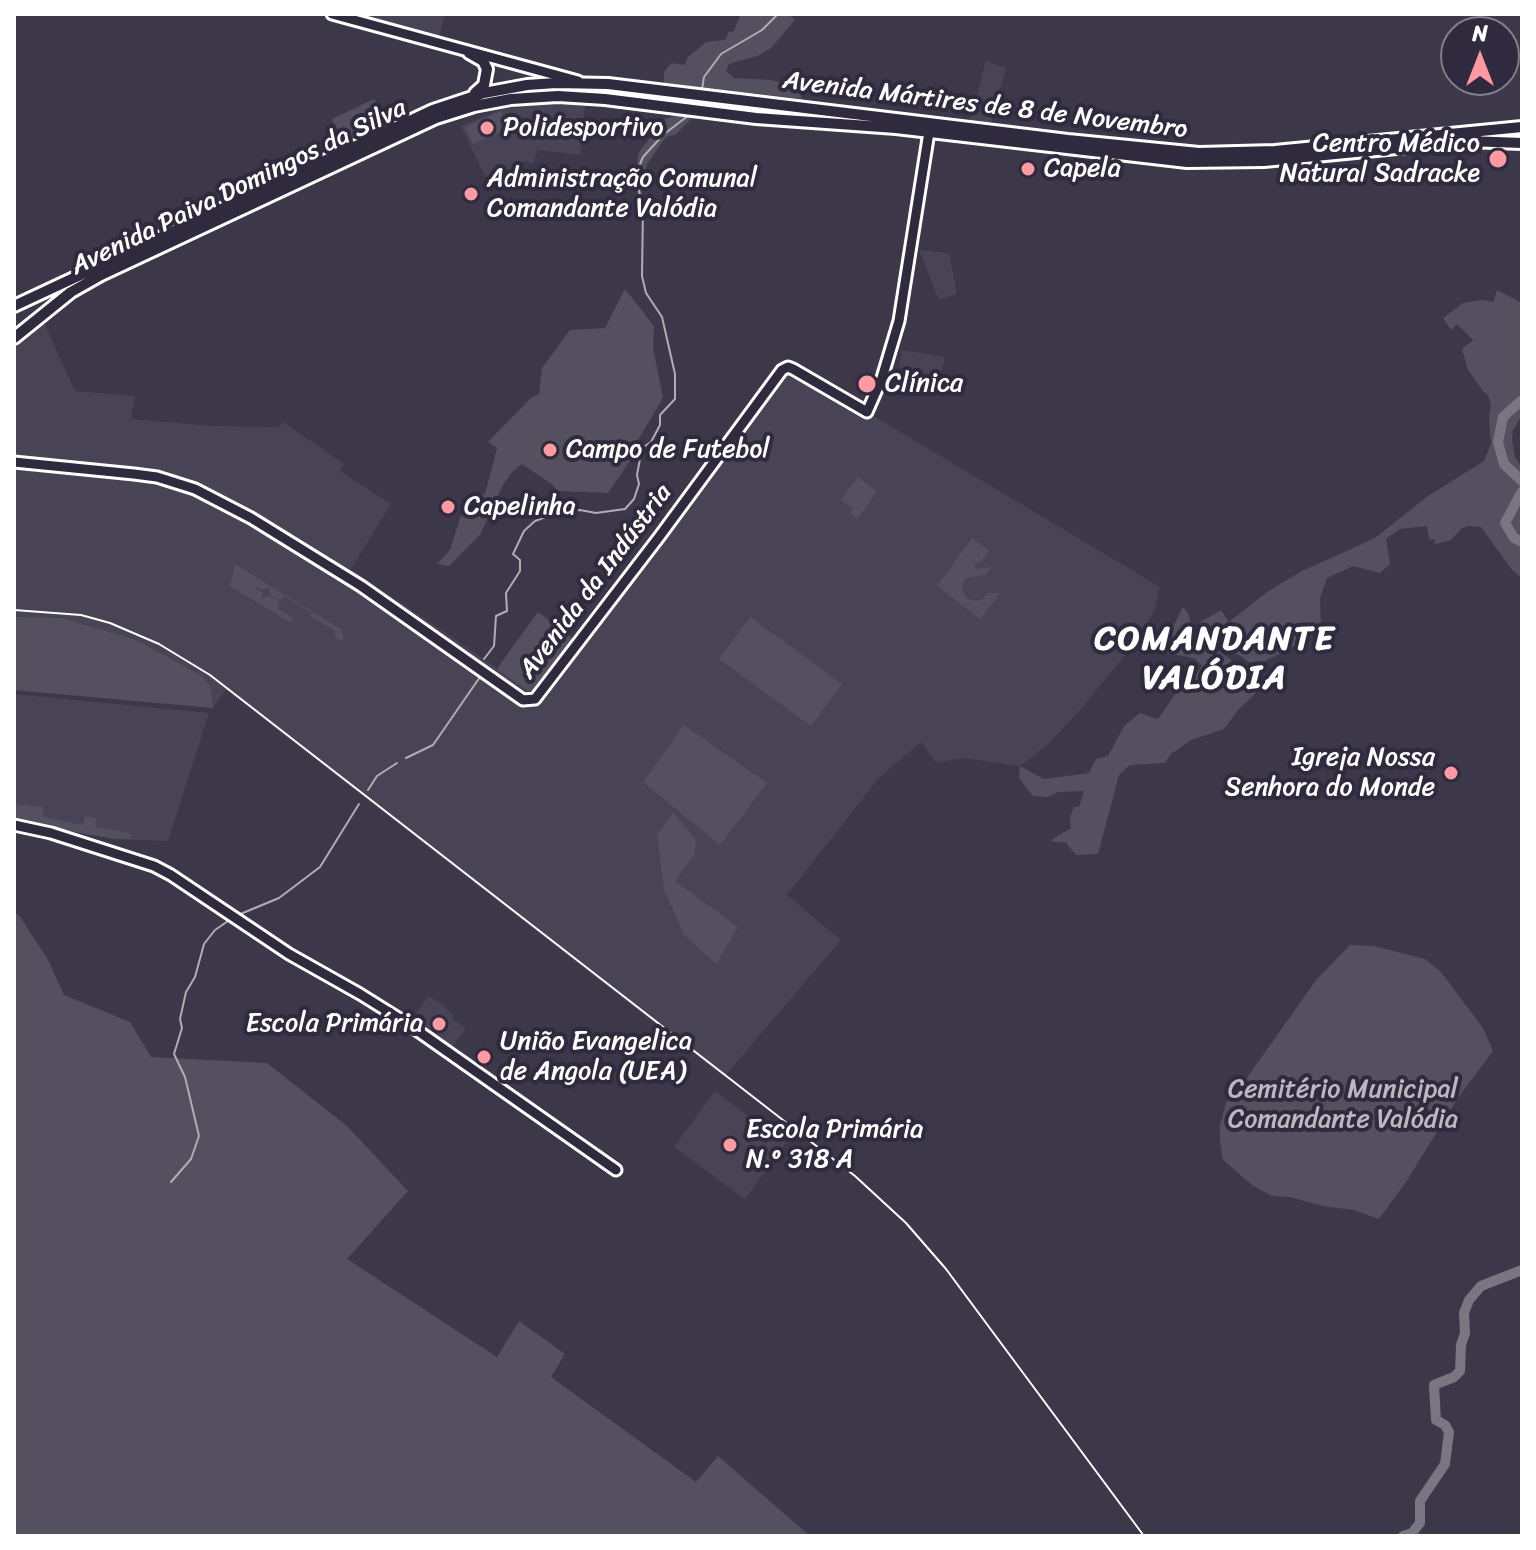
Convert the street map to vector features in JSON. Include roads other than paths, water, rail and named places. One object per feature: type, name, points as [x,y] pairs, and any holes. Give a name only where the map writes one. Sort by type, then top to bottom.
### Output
[{"type":"main road","points":[[469,53],[483,61],[487,69],[484,85],[470,97]]},
{"type":"main road","name":"Avenida Mártires de 8 de Novembro","points":[[448,109],[470,97],[527,85],[585,83],[1199,153],[1305,149],[1522,127]]},
{"type":"main road","name":"Avenida Mártires de 8 de Novembro","points":[[448,109],[548,96],[605,99],[792,121],[929,132],[1125,156],[1218,163],[1468,141],[1522,143]]},
{"type":"main road","name":"Avenida Paiva Domingos da Silva","points":[[14,306],[448,109]]},
{"type":"main road","name":"Avenida Paiva Domingos da Silva","points":[[14,338],[71,292],[101,275],[448,109]]},
{"type":"street","points":[[332,14],[585,83]]},
{"type":"street","name":"Avenida da Indústria","points":[[14,462],[146,475],[195,489],[251,518],[381,598],[523,700],[531,701],[538,697],[782,370],[788,367],[793,369],[867,412],[882,378],[899,321],[929,132]]},
{"type":"street","points":[[14,825],[51,833],[154,866],[171,875],[289,954],[408,1024],[616,1170]]},
{"type":"waterway","points":[[702,89],[704,77],[721,54],[762,30],[778,14]]},
{"type":"waterway","points":[[519,91],[582,89],[692,99]]},
{"type":"waterway","points":[[484,659],[494,646],[496,616],[507,611],[506,593],[520,571],[520,560],[513,554],[524,531],[535,521],[559,512],[580,510],[596,513],[625,509],[634,499],[639,484],[637,475],[642,448],[651,442],[660,425],[660,415],[675,399],[675,374],[662,317],[646,293],[642,276],[643,208],[638,169],[643,157],[663,135],[689,115]]},
{"type":"waterway","points":[[1522,400],[1503,417],[1498,442],[1504,464],[1522,481]]},
{"type":"waterway","points":[[1522,491],[1505,523],[1514,538],[1522,542]]},
{"type":"waterway","points":[[406,758],[433,745],[480,677]]},
{"type":"waterway","points":[[368,790],[377,776],[397,763]]},
{"type":"waterway","points":[[238,915],[279,898],[320,867],[359,804]]},
{"type":"waterway","points":[[171,1182],[191,1159],[199,1136],[185,1077],[174,1054],[182,1028],[180,1019],[186,992],[195,977],[204,944],[215,930],[228,921]]},
{"type":"waterway","points":[[1403,1536],[1412,1533],[1420,1523],[1420,1501],[1445,1464],[1449,1432],[1445,1425],[1436,1420],[1434,1385],[1454,1377],[1460,1371],[1464,1313],[1469,1300],[1481,1286],[1522,1270]]},
{"type":"railway","points":[[14,610],[81,615],[110,623],[159,644],[210,675],[855,1176],[906,1223],[946,1269],[1144,1536]]},
{"type":"place","name":"Polidesportivo","points":[[487,128]]},
{"type":"place","name":"Centro Médico Natural Sadracke","points":[[1498,159]]},
{"type":"place","name":"Capela","points":[[1028,169]]},
{"type":"place","name":"Administração Comunal Comandante Valódia","points":[[471,194]]},
{"type":"place","name":"Clínica","points":[[867,384]]},
{"type":"place","name":"Campo de Futebol","points":[[550,450]]},
{"type":"place","name":"Capelinha","points":[[448,507]]},
{"type":"place","name":"Igreja Nossa Senhora do Monde","points":[[1451,773]]},
{"type":"place","name":"Escola Primária","points":[[439,1024]]},
{"type":"place","name":"União Evangelica de Angola (UEA)","points":[[484,1057]]},
{"type":"place","name":"Escola Primária N.º 318 A","points":[[730,1145]]},
{"type":"district","name":"COMANDANTE VALÓDIA","points":[[1215,660]]},
{"type":"park label","name":"Cemitério Municipal Comandante Valódia","points":[[1343,1105]]}]
